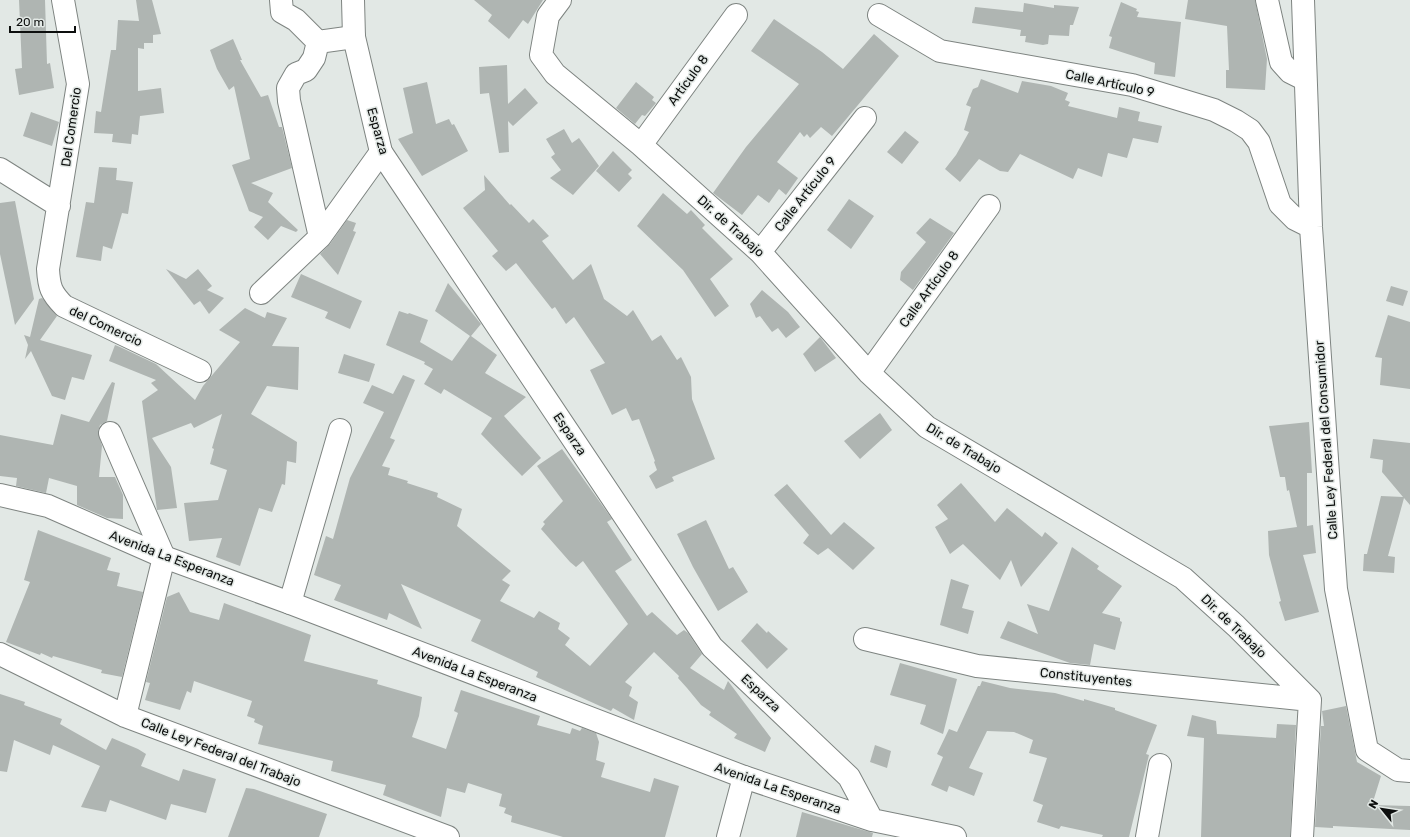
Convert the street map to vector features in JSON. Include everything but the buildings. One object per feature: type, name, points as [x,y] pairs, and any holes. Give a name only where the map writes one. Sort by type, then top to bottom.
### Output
[{"type":"street","name":"Del Comercio","points":[[59,206],[78,84],[63,0]]},
{"type":"street","points":[[281,0],[282,12],[296,20],[318,42]]},
{"type":"street","name":"Esparza","points":[[353,0],[354,37],[381,152],[712,647],[849,777],[872,820]]},
{"type":"street","name":"Dir. de Trabajo","points":[[560,0],[548,16],[541,55],[555,74],[641,145],[760,252],[869,373],[927,427],[1183,578],[1236,626],[1310,700]]},
{"type":"street","points":[[1267,0],[1281,62],[1290,72],[1304,79]]},
{"type":"street","name":"Calle Ley Federal del Consumidor","points":[[1303,0],[1304,79],[1311,226],[1336,589],[1367,750],[1398,770],[1410,771]]},
{"type":"street","name":"Artículo 8","points":[[641,145],[736,15]]},
{"type":"street","name":"Calle Artículo 9","points":[[878,16],[940,51],[1132,85],[1214,110],[1236,120],[1250,130],[1259,142],[1280,204],[1295,219],[1311,226]]},
{"type":"street","points":[[318,42],[354,37]]},
{"type":"street","points":[[318,42],[314,58],[306,70],[296,74],[288,88],[289,101],[320,237]]},
{"type":"street","name":"Calle Artículo 9","points":[[760,252],[865,118]]},
{"type":"street","points":[[261,293],[320,237],[381,152]]},
{"type":"street","points":[[0,169],[59,206]]},
{"type":"street","name":"del Comercio","points":[[59,206],[48,269],[49,284],[53,296],[64,306],[200,370]]},
{"type":"street","name":"Calle Artículo 8","points":[[869,373],[989,206]]},
{"type":"street","points":[[290,603],[340,430]]},
{"type":"street","points":[[110,434],[164,557],[125,716]]},
{"type":"street","name":"Avenida La Esperanza","points":[[0,495],[48,506],[164,557],[290,603],[744,777],[872,820],[955,837]]},
{"type":"street","name":"Constituyentes","points":[[865,639],[977,666],[1310,700]]},
{"type":"street","name":"Calle Ley Federal del Trabajo","points":[[0,654],[125,716],[448,837]]},
{"type":"street","points":[[1302,837],[1310,700]]},
{"type":"street","points":[[1147,837],[1160,765]]},
{"type":"street","points":[[728,837],[744,777]]}]
